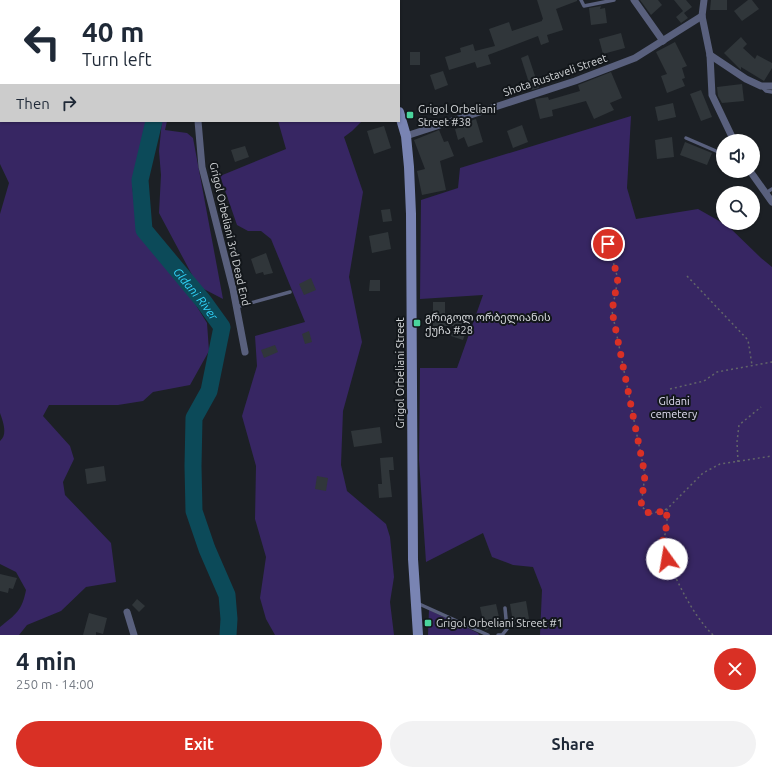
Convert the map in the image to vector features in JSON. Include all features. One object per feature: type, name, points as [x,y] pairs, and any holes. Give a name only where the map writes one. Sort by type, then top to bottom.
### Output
[{"type":"main road","name":"Grigol Orbeliani Street","points":[[400,115],[406,136],[410,167],[412,551],[418,635]]},
{"type":"street","points":[[634,0],[663,41]]},
{"type":"street","points":[[704,0],[702,16],[710,55],[712,95],[731,134]]},
{"type":"street","name":"Shota Rustaveli Street","points":[[406,136],[575,81],[635,58],[702,16]]},
{"type":"street","points":[[710,55],[746,79],[761,86],[772,86]]},
{"type":"street","name":"Grigol Orbeliani 3rd Dead End","points":[[198,122],[202,167],[236,307],[245,352]]},
{"type":"street","points":[[755,178],[772,202]]},
{"type":"street","points":[[127,612],[134,635]]},
{"type":"lane","points":[[581,0],[584,6],[614,0]]},
{"type":"lane","points":[[761,86],[766,91],[772,92]]},
{"type":"lane","points":[[686,138],[716,151]]},
{"type":"lane","points":[[765,194],[772,189]]},
{"type":"lane","points":[[236,307],[290,292]]},
{"type":"lane","points":[[416,603],[488,635]]},
{"type":"lane","points":[[498,635],[502,634],[506,629],[505,608]]},
{"type":"path","points":[[608,244],[618,278],[612,311],[645,475],[641,506],[650,514],[667,510],[703,473],[720,464],[772,456]]},
{"type":"path","points":[[687,276],[748,340],[752,365]]},
{"type":"path","points":[[670,389],[704,381],[717,372],[772,362]]},
{"type":"path","points":[[738,462],[739,425],[761,407]]},
{"type":"path","points":[[667,510],[666,528],[661,547],[691,606],[705,627],[714,635]]},
{"type":"green space","name":"Gldani cemetery","points":[[631,116],[627,188],[636,219],[698,209],[716,219],[716,230],[732,230],[772,267],[772,635],[540,635],[542,590],[533,567],[513,565],[492,557],[483,533],[426,562],[419,460],[420,368],[457,368],[483,295],[420,299],[421,200],[458,188],[460,168]]},
{"type":"green space","points":[[0,122],[147,122],[132,184],[136,219],[154,250],[184,286],[207,323],[209,351],[190,385],[153,392],[143,401],[118,405],[49,405],[43,416],[70,446],[74,459],[63,482],[65,495],[111,543],[116,582],[86,587],[61,611],[27,625],[19,635],[0,635],[0,627],[18,612],[26,590],[16,572],[0,564],[0,441],[4,435],[4,432],[0,413],[0,214],[9,183],[0,164]]},
{"type":"green space","points":[[162,122],[167,122],[165,130],[187,133],[193,138],[223,299],[198,286],[159,213],[161,175],[159,151]]},
{"type":"green space","points":[[278,122],[361,122],[344,137],[363,192],[349,277],[362,342],[343,411],[341,465],[347,491],[386,524],[390,537],[394,577],[390,602],[394,635],[275,635],[266,619],[260,598],[266,557],[255,519],[256,466],[242,416],[257,366],[255,336],[305,322],[271,239],[261,231],[248,231],[237,225],[220,176],[286,149]]},
{"type":"green space","points":[[429,610],[478,633],[479,635],[428,635]]},
{"type":"building","points":[[537,0],[577,0],[556,9],[563,30],[547,35],[549,42],[541,45],[538,36],[488,55],[491,64],[477,68],[475,62],[449,70],[445,57],[461,52],[460,48],[473,44],[475,51],[495,46],[489,29],[509,22],[512,31],[542,21],[543,19]]},
{"type":"building","points":[[640,0],[658,0],[662,5],[651,15]]},
{"type":"building","points":[[674,0],[686,0],[692,7],[684,13],[688,18],[681,23],[676,17],[683,11]]},
{"type":"building","points":[[711,0],[727,0],[727,10],[710,10]]},
{"type":"building","points":[[748,0],[752,0],[759,9],[742,21],[734,11]]},
{"type":"building","points":[[601,6],[600,9],[605,8],[607,23],[591,25],[589,8]]},
{"type":"building","points":[[621,33],[625,48],[603,54],[599,39]]},
{"type":"building","points":[[741,37],[747,44],[743,48],[755,59],[757,55],[772,63],[772,68],[764,81],[741,67],[741,70],[724,53]]},
{"type":"building","points":[[675,42],[687,66],[682,68],[685,78],[682,79],[685,86],[667,93],[661,76],[667,74],[656,52]]},
{"type":"building","points":[[410,52],[420,52],[420,65],[410,65]]},
{"type":"building","points":[[528,55],[539,88],[532,90],[521,58]]},
{"type":"building","points":[[443,71],[448,85],[435,90],[430,75]]},
{"type":"building","points":[[611,72],[622,98],[610,103],[614,110],[594,119],[586,101],[552,110],[553,116],[540,119],[535,99],[548,97],[549,100],[580,91],[578,85]]},
{"type":"building","points":[[742,84],[744,101],[722,103],[718,96],[717,87]]},
{"type":"building","points":[[701,90],[712,117],[701,121],[690,94]]},
{"type":"building","points":[[673,103],[676,117],[658,121],[655,107]]},
{"type":"building","points":[[476,119],[483,142],[468,147],[464,137],[458,140],[455,129],[468,125],[467,122]]},
{"type":"building","points":[[522,125],[528,142],[513,148],[507,131]]},
{"type":"building","points":[[384,126],[391,148],[374,154],[367,131]]},
{"type":"building","points":[[439,130],[444,142],[448,141],[454,156],[440,161],[446,190],[422,195],[417,171],[425,169],[414,140]]},
{"type":"building","points":[[672,137],[674,157],[657,159],[655,140]]},
{"type":"building","points":[[685,142],[712,153],[707,165],[680,155]]},
{"type":"building","points":[[245,146],[249,157],[235,162],[231,150]]},
{"type":"building","points":[[390,209],[392,221],[383,222],[381,210]]},
{"type":"building","points":[[388,232],[391,249],[372,253],[369,236]]},
{"type":"building","points":[[266,253],[273,273],[264,275],[263,272],[256,274],[251,259]]},
{"type":"building","points":[[311,278],[316,290],[304,295],[299,284]]},
{"type":"building","points":[[370,280],[380,280],[380,291],[369,291]]},
{"type":"building","points":[[433,302],[445,302],[445,317],[470,324],[463,340],[451,336],[454,326],[433,326]]},
{"type":"building","points":[[309,331],[312,342],[305,344],[302,334]]},
{"type":"building","points":[[275,345],[278,352],[264,358],[261,350]]},
{"type":"building","points":[[380,427],[382,443],[354,447],[351,431]]},
{"type":"building","points":[[393,457],[394,470],[389,470],[392,497],[379,498],[378,484],[382,484],[380,458]]},
{"type":"building","points":[[104,466],[106,481],[87,484],[85,469]]},
{"type":"building","points":[[317,476],[328,478],[326,491],[315,489]]},
{"type":"building","points":[[0,574],[17,578],[13,589],[9,588],[8,593],[0,591]]},
{"type":"building","points":[[137,599],[145,606],[139,612],[132,605]]},
{"type":"building","points":[[526,601],[530,625],[514,628],[510,604]]},
{"type":"building","points":[[496,604],[501,626],[485,630],[480,607]]},
{"type":"building","points":[[89,613],[107,618],[103,634],[96,632],[96,635],[83,635]]},
{"type":"waterway","name":"Gldani River","points":[[154,122],[140,180],[144,230],[204,302],[222,327],[209,391],[194,418],[193,466],[194,511],[207,549],[227,595],[229,619],[228,635]]},
{"type":"place","name":"Grigol Orbeliani Street #38","points":[[410,115]]},
{"type":"place","name":"გრიგოლ ორბელიანის ქუჩა #28","points":[[417,323]]},
{"type":"place","name":"Grigol Orbeliani Street #1","points":[[428,623]]},
{"type":"route","points":[[608,244],[618,278],[612,311],[645,475],[641,506],[650,514],[667,510],[666,528],[661,547],[667,559]]}]
